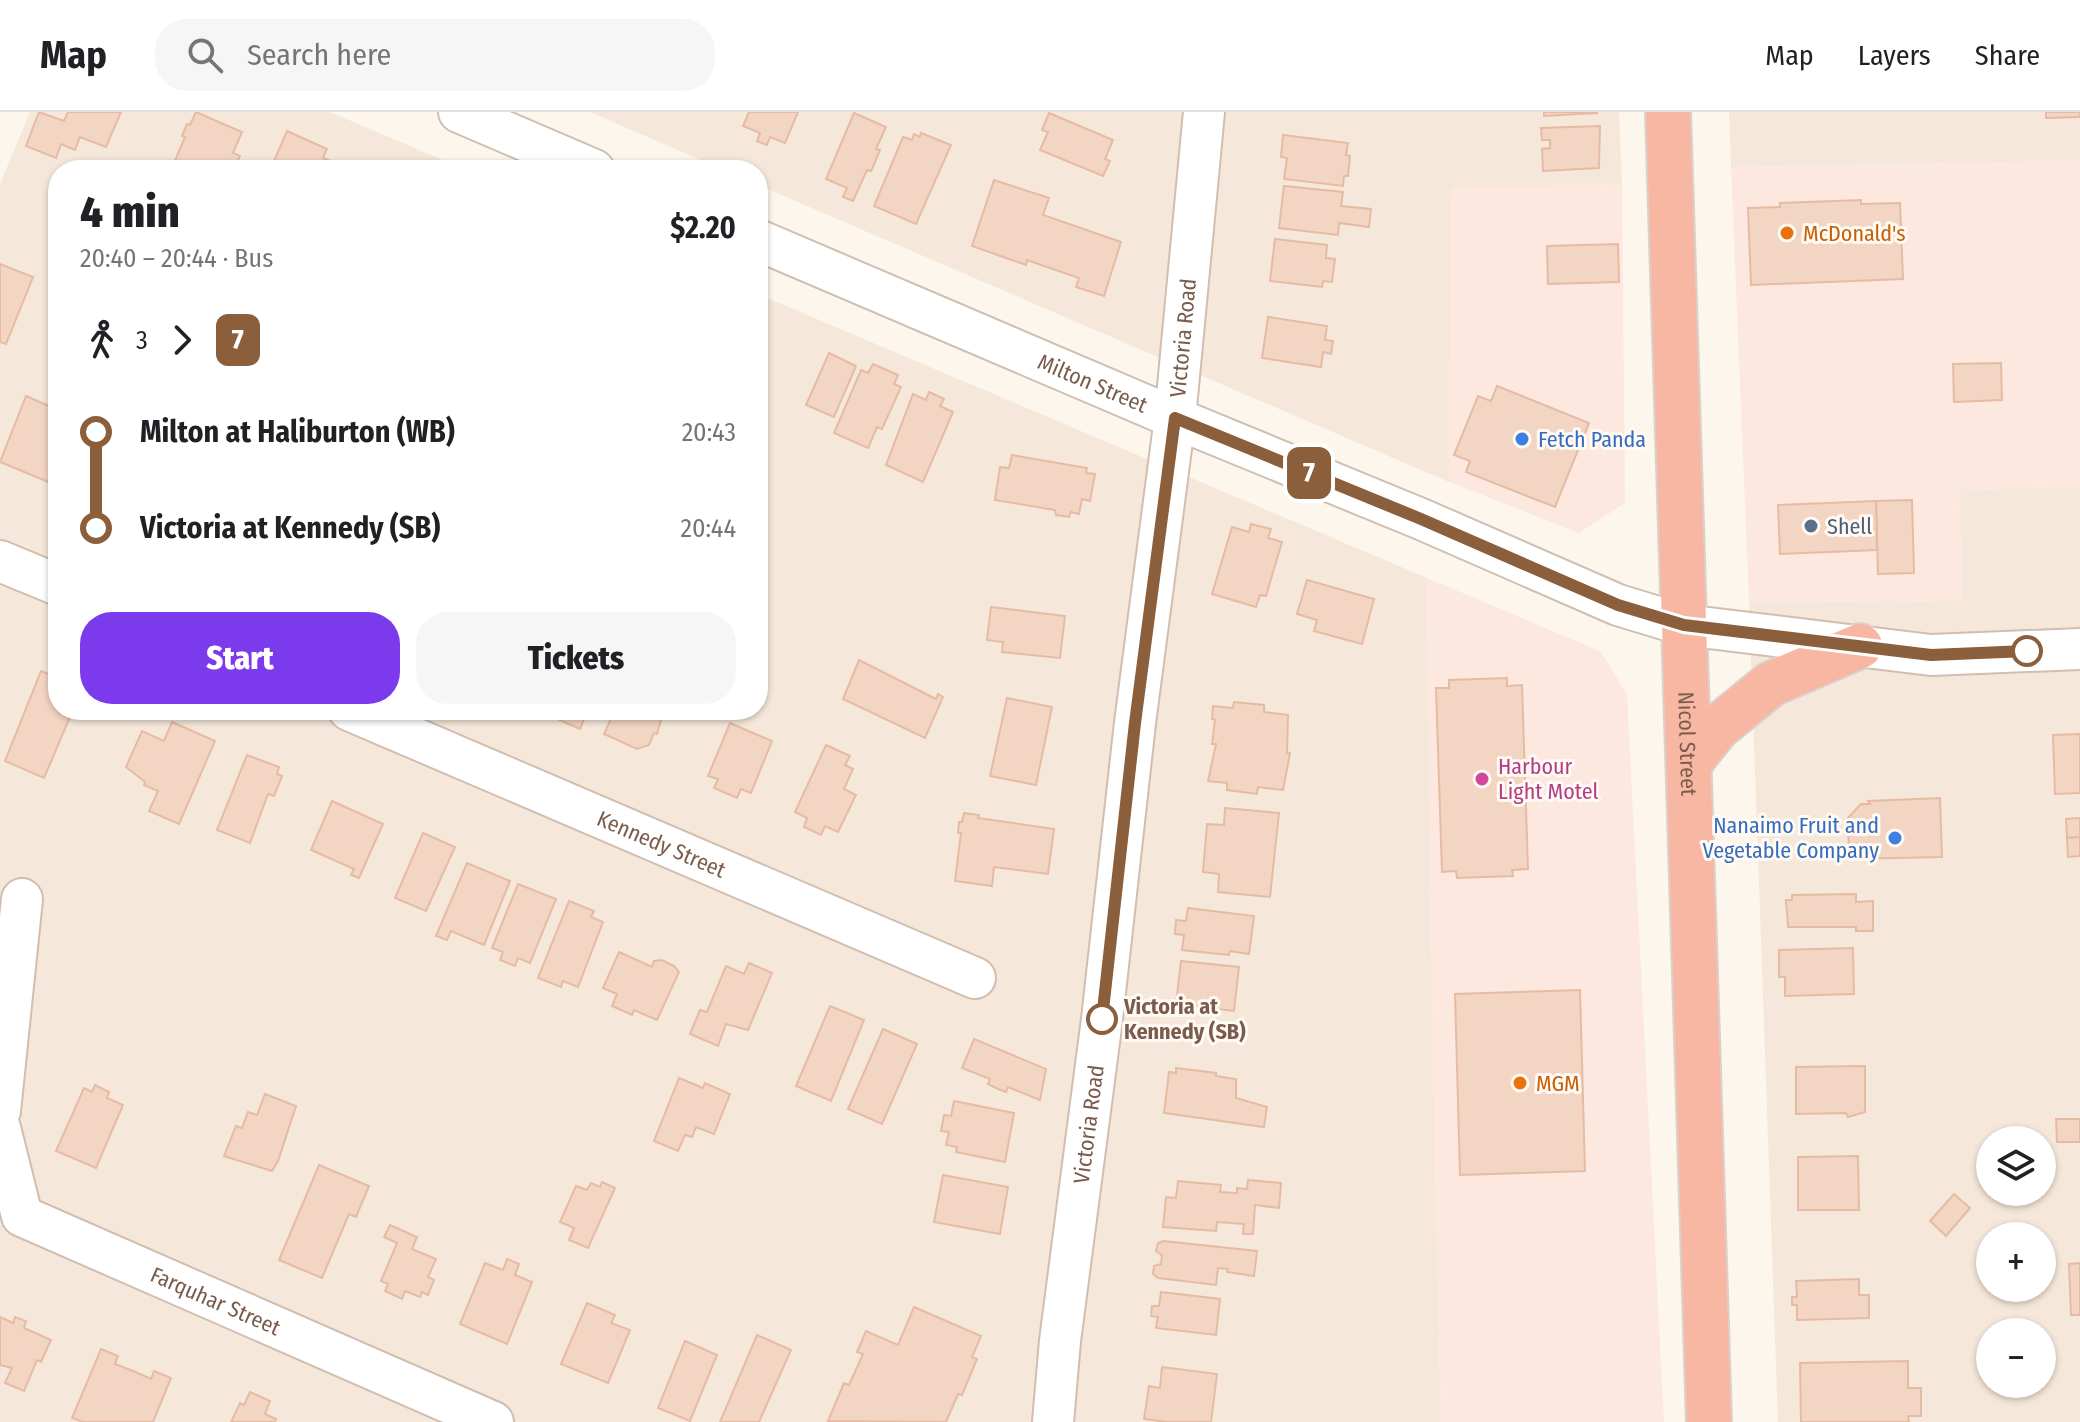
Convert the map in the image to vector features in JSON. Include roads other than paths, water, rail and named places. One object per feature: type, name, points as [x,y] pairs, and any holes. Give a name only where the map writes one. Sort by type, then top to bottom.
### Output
[{"type":"highway","name":"Nicol Street","points":[[1668,112],[1709,1422]]},
{"type":"highway","points":[[1689,763],[1717,728],[1771,684],[1860,646]]},
{"type":"street","points":[[459,112],[571,160]]},
{"type":"street","name":"Victoria Road","points":[[1053,1422],[1060,1341],[1102,1019],[1135,723],[1175,418],[1204,112]]},
{"type":"street","name":"Milton Street","points":[[768,244],[1618,605],[1684,625],[1931,655],[2080,649]]},
{"type":"street","points":[[0,561],[48,581]]},
{"type":"street","name":"Kennedy Street","points":[[372,720],[975,978]]},
{"type":"street","points":[[0,1111],[22,899]]},
{"type":"street","name":"Farquhar Street","points":[[0,1128],[22,1216],[493,1422]]},
{"type":"place","name":"McDonald's","points":[[1787,233]]},
{"type":"place","name":"Fetch Panda","points":[[1522,439]]},
{"type":"place","name":"Shell","points":[[1811,526]]},
{"type":"place","name":"Harbour Light Motel","points":[[1482,779]]},
{"type":"place","name":"Nanaimo Fruit and Vegetable Company","points":[[1895,838]]},
{"type":"place","name":"Victoria at Kennedy (SB)","points":[[1102,1019]]},
{"type":"place","name":"MGM","points":[[1520,1083]]}]
